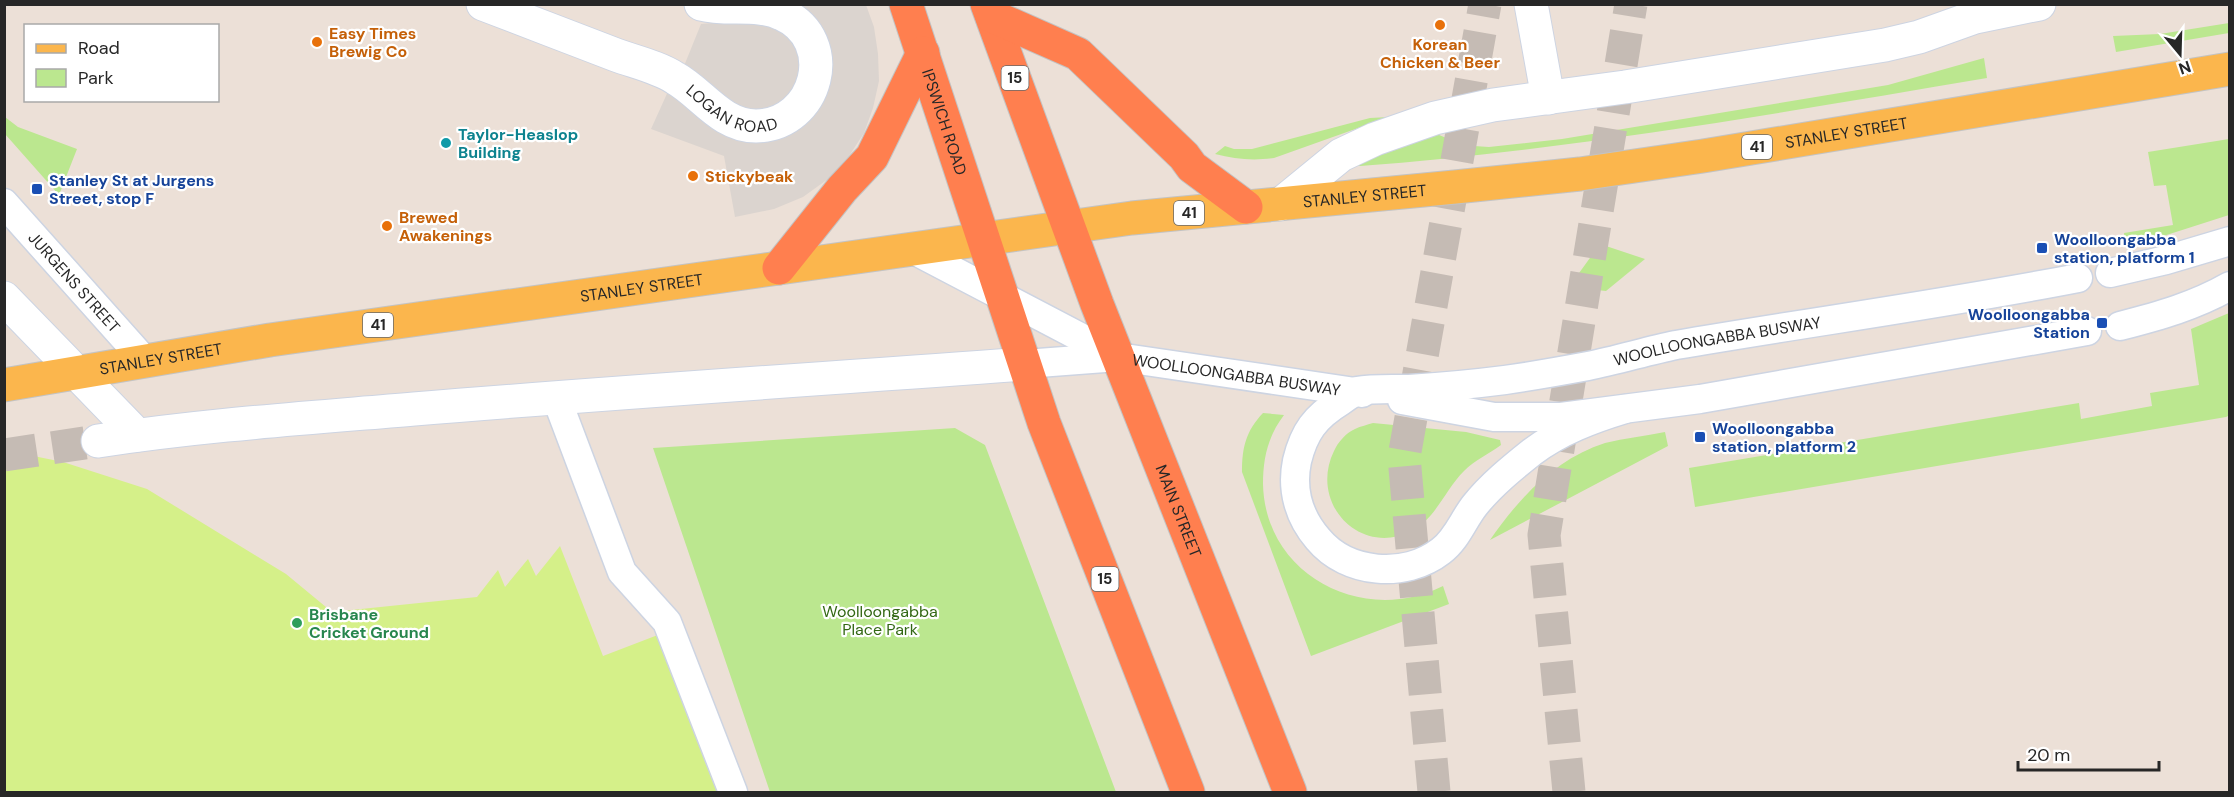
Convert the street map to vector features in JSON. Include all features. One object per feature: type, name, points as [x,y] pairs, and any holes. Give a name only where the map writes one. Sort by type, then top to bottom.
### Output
[{"type":"highway","name":"IPSWICH ROAD","points":[[906,4],[984,239]]},
{"type":"highway","points":[[989,10],[1078,54],[1184,156],[1192,167],[1246,207]]},
{"type":"highway","name":"15","points":[[989,10],[1068,227]]},
{"type":"highway","points":[[779,268],[842,189],[872,157],[923,53]]},
{"type":"highway","name":"MAIN STREET","points":[[1068,227],[1290,792]]},
{"type":"highway","name":"15","points":[[984,239],[1044,423],[1188,792]]},
{"type":"main road","name":"STANLEY STREET","points":[[4,385],[270,340],[1132,218],[1478,185],[1614,169],[2229,69]]},
{"type":"street","name":"LOGAN ROAD","points":[[483,4],[676,78],[719,113],[736,123],[755,126],[775,123],[792,115],[806,100],[814,82],[816,62],[811,42],[799,26],[783,14],[762,8],[701,4]]},
{"type":"street","points":[[1531,4],[1548,98]]},
{"type":"street","name":"STANLEY STREET","points":[[1281,204],[1341,155],[1375,139],[1435,118],[1493,105],[1885,45],[1919,37],[1975,17],[2039,4]]},
{"type":"street","points":[[4,298],[137,435]]},
{"type":"street","points":[[98,441],[137,435],[556,397],[1025,364]]},
{"type":"lane","name":"JURGENS STREET","points":[[4,204],[146,361]]},
{"type":"lane","points":[[2110,273],[2166,260],[2229,240]]},
{"type":"lane","name":"WOOLLOONGABBA BUSWAY","points":[[912,249],[1118,357]]},
{"type":"lane","name":"WOOLLOONGABBA BUSWAY","points":[[1625,408],[1589,420],[1535,450],[1495,484],[1475,505],[1455,537],[1440,552],[1400,569],[1378,570],[1357,566],[1338,556],[1322,544],[1309,528],[1300,511],[1295,491],[1295,471],[1299,451],[1311,424],[1326,410],[1355,392],[1429,388],[1503,380],[1588,366],[1672,346],[2078,278]]},
{"type":"lane","points":[[2120,326],[2171,313],[2199,302],[2229,285]]},
{"type":"lane","name":"WOOLLOONGABBA BUSWAY","points":[[1025,364],[1118,357],[1355,392],[1494,417],[1561,417],[1700,399],[2087,331]]},
{"type":"lane","points":[[556,397],[622,572],[667,622],[733,792]]},
{"type":"green space","points":[[2229,23],[2229,33],[2116,52],[2113,36],[2160,34]]},
{"type":"green space","points":[[1984,58],[1987,78],[1753,117],[1596,140],[1439,159],[1360,166],[1357,165],[1356,159],[1434,133],[1474,146],[1489,147],[1562,139],[1888,85]]},
{"type":"green space","points":[[5,117],[18,127],[77,149],[59,195],[5,134]]},
{"type":"green space","points":[[1389,117],[1274,158],[1244,159],[1215,154],[1225,146],[1234,149],[1252,149],[1370,118]]},
{"type":"green space","points":[[2229,139],[2229,215],[2126,248],[2124,233],[2173,225],[2166,185],[2154,186],[2148,152]]},
{"type":"green space","points":[[1600,244],[1645,259],[1606,291],[1569,287]]},
{"type":"green space","points":[[2229,313],[2230,415],[2226,417],[1695,507],[1689,468],[2079,403],[2081,419],[2152,406],[2150,393],[2199,385],[2191,329]]},
{"type":"green space","points":[[1263,413],[1284,415],[1274,431],[1268,448],[1263,484],[1268,516],[1281,544],[1300,567],[1324,584],[1352,596],[1382,600],[1413,597],[1443,586],[1449,604],[1311,656],[1242,472],[1246,440]]},
{"type":"green space","points":[[1373,423],[1466,432],[1500,440],[1501,445],[1464,471],[1419,527],[1391,538],[1373,537],[1343,520],[1333,505],[1328,489],[1328,470],[1334,451],[1343,438],[1355,429]]},
{"type":"green space","name":"Woolloongabba Place Park","points":[[955,428],[985,445],[1116,792],[770,792],[653,448]]},
{"type":"green space","points":[[1665,432],[1668,446],[1490,540],[1526,495],[1570,459],[1605,443]]},
{"type":"green space","name":"Brisbane Cricket Ground","points":[[4,450],[63,462],[147,489],[286,574],[332,612],[477,597],[498,570],[505,587],[528,559],[536,576],[560,546],[603,656],[663,633],[725,792],[5,792]]},
{"type":"shaded area","points":[[787,5],[866,5],[874,27],[878,54],[879,81],[873,108],[864,133],[849,156],[828,179],[803,197],[774,209],[735,217],[724,156],[651,129],[670,87],[713,121],[810,112]]},
{"type":"shaded area","points":[[761,19],[791,33],[805,63],[786,106],[740,112],[684,66],[701,24]]},
{"type":"tunnel","points":[[1434,792],[1404,457],[1485,4]]},
{"type":"tunnel","points":[[1569,792],[1544,535],[1631,4]]},
{"type":"tunnel","points":[[4,455],[98,441]]},
{"type":"place","name":"Korean Chicken & Beer","points":[[1440,25]]},
{"type":"place","name":"Easy Times Brewig Co","points":[[317,42]]},
{"type":"place","name":"Taylor-Heaslop Building","points":[[446,143]]},
{"type":"place","name":"Stickybeak","points":[[693,176]]},
{"type":"place","name":"Stanley St at Jurgens Street, stop F","points":[[37,189]]},
{"type":"place","name":"Brewed Awakenings","points":[[387,226]]},
{"type":"place","name":"Woolloongabba station, platform 1","points":[[2042,248]]},
{"type":"place","name":"Woolloongabba Station","points":[[2102,323]]},
{"type":"place","name":"Woolloongabba station, platform 2","points":[[1700,437]]},
{"type":"place","name":"Brisbane Cricket Ground","points":[[297,623]]}]
